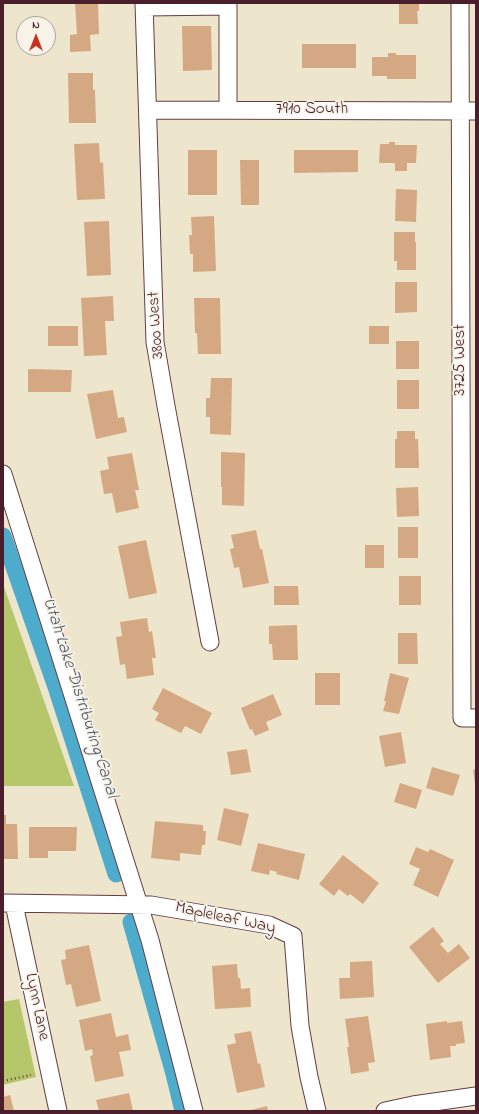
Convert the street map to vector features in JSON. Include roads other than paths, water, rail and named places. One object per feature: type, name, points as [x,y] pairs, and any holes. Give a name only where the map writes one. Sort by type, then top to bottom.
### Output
[{"type":"street","name":"3725 West","points":[[460,3],[468,111],[469,718]]},
{"type":"street","name":"3800 West","points":[[144,5],[155,342],[210,642]]},
{"type":"street","points":[[144,5],[228,6],[228,110]]},
{"type":"street","name":"7910 South","points":[[148,110],[468,111]]},
{"type":"street","points":[[3,474],[150,940],[194,1111]]},
{"type":"street","name":"Mapleleaf Way","points":[[8,903],[152,905],[269,925],[293,936],[300,1026],[317,1111]]},
{"type":"street","name":"Lynn Lane","points":[[8,903],[58,1111]]},
{"type":"street","points":[[385,1111],[414,1105],[476,1096]]},
{"type":"waterway","name":"Utah Lake Distributing Canal","points":[[3,536],[56,687],[116,874]]},
{"type":"waterway","name":"Utah Lake Distributing Canal","points":[[131,922],[183,1111]]}]
